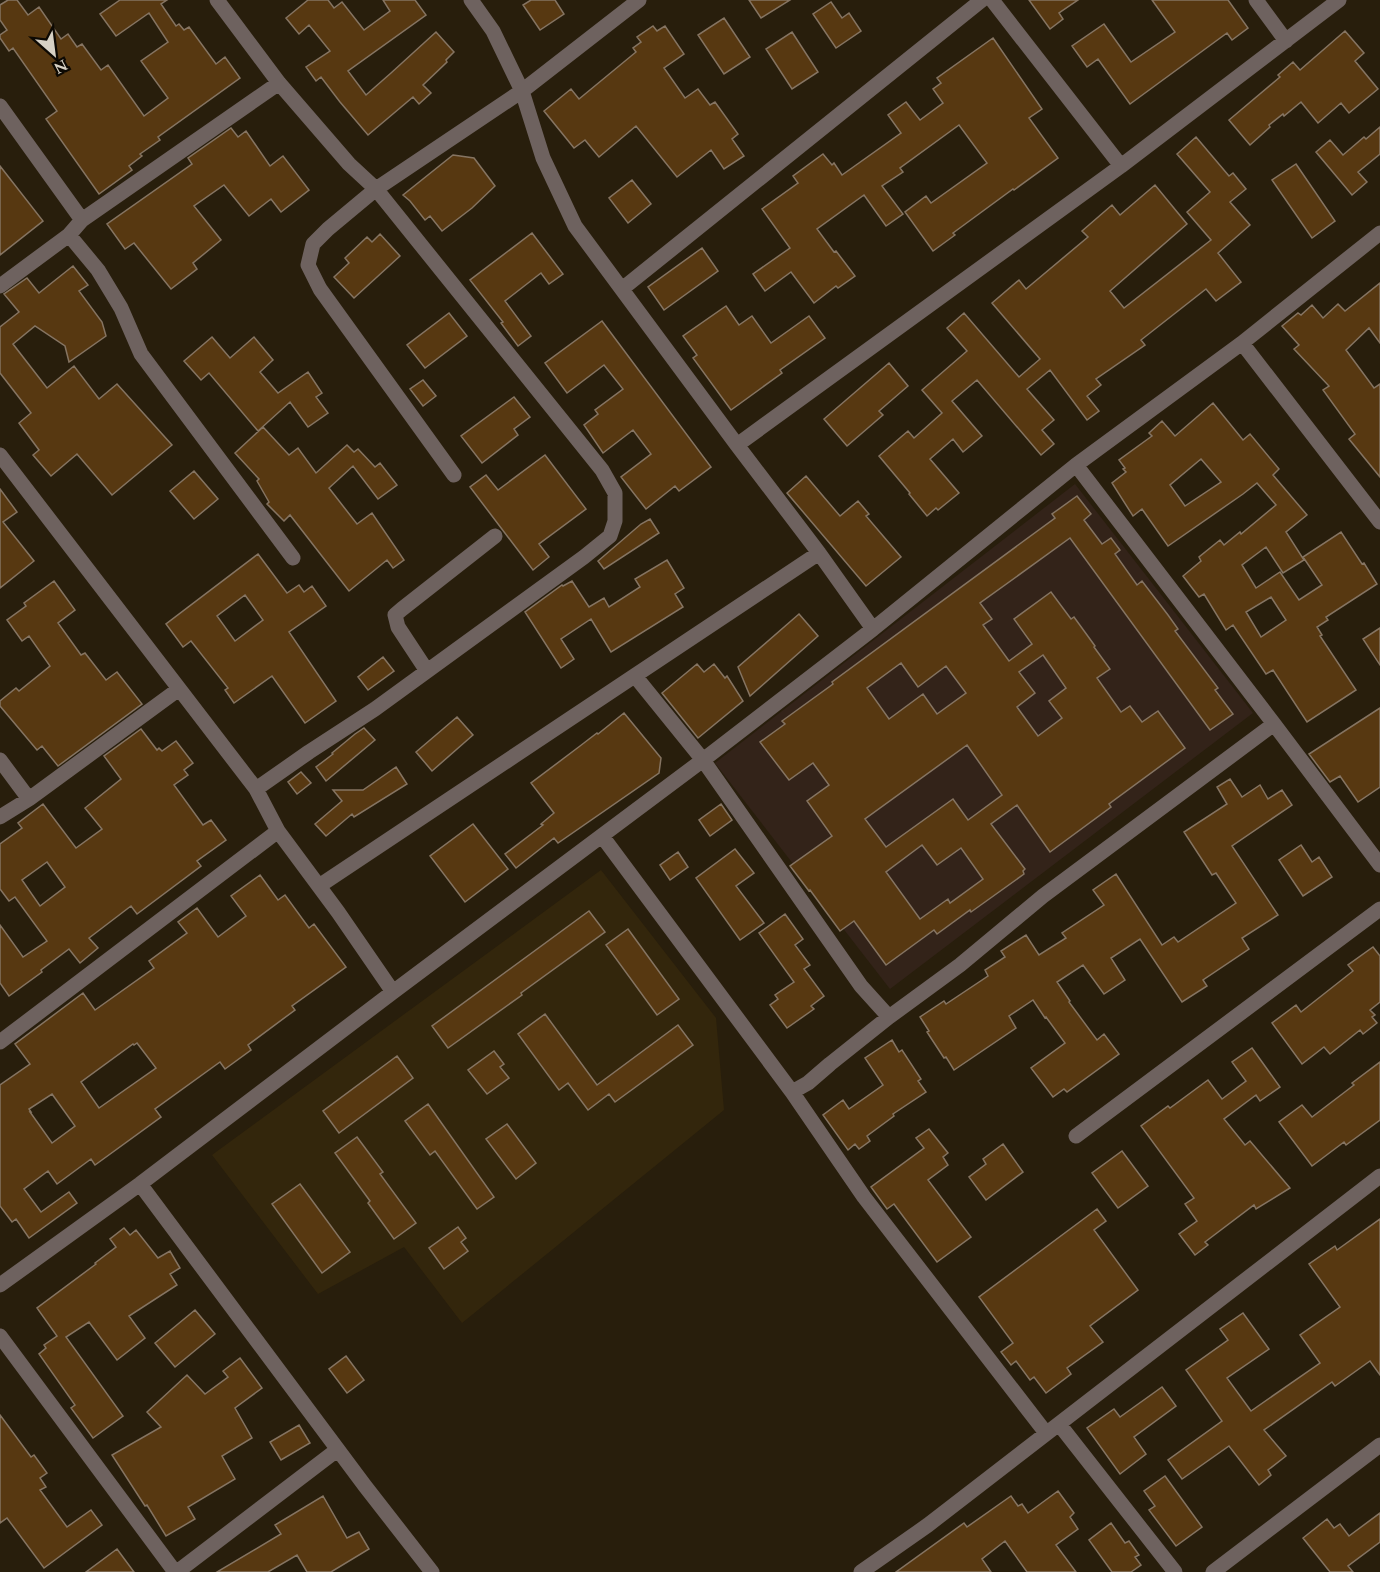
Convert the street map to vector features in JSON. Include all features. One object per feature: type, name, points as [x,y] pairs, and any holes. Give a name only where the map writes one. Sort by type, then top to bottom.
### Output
[{"type":"street","points":[[217,0],[279,83],[349,164],[376,189],[602,470],[615,494],[615,521],[610,536],[375,709],[256,789]]},
{"type":"street","points":[[471,0],[493,31],[522,91],[543,158],[575,226],[873,629]]},
{"type":"street","points":[[454,475],[320,289],[308,265],[313,244],[376,189],[522,91],[639,0]]},
{"type":"street","points":[[622,289],[982,0]]},
{"type":"street","points":[[992,0],[1121,166]]},
{"type":"street","points":[[1256,0],[1286,41]]},
{"type":"street","points":[[737,445],[1121,166],[1339,0]]},
{"type":"street","points":[[0,286],[69,235],[82,220],[279,83]]},
{"type":"street","points":[[0,106],[82,220]]},
{"type":"street","points":[[0,1285],[140,1184],[703,760],[873,629],[1076,465],[1242,343],[1380,233]]},
{"type":"street","points":[[69,235],[98,270],[116,299],[141,354],[293,558]]},
{"type":"street","points":[[1242,343],[1380,522]]},
{"type":"street","points":[[0,455],[256,789],[278,831],[393,992]]},
{"type":"street","points":[[1076,465],[1380,865]]},
{"type":"street","points":[[427,671],[398,627],[395,615],[495,536]]},
{"type":"street","points":[[319,886],[819,553]]},
{"type":"street","points":[[635,676],[703,760],[861,986],[889,1017]]},
{"type":"street","points":[[0,817],[29,799],[179,689]]},
{"type":"street","points":[[792,1092],[808,1083],[889,1017],[960,965],[1043,896],[1274,724]]},
{"type":"street","points":[[0,760],[29,799]]},
{"type":"street","points":[[0,1042],[278,831]]},
{"type":"street","points":[[602,836],[792,1092],[864,1197],[1052,1429],[1175,1572]]},
{"type":"street","points":[[1076,1136],[1380,909]]},
{"type":"street","points":[[861,1572],[928,1525],[1380,1176]]},
{"type":"street","points":[[140,1184],[337,1450],[432,1572]]},
{"type":"street","points":[[0,1336],[176,1572],[337,1450]]},
{"type":"street","points":[[1213,1572],[1380,1445]]},
{"type":"shaded area","points":[[1075,484],[1253,713],[890,989],[715,763]]},
{"type":"shaded area","points":[[601,870],[716,1018],[724,1110],[462,1323],[404,1247],[318,1294],[212,1155]]},
{"type":"building","points":[[8,0],[17,0],[28,15],[39,7],[61,39],[68,34],[77,47],[82,44],[101,70],[108,65],[144,116],[168,98],[141,61],[168,42],[149,13],[116,36],[100,14],[120,0],[167,0],[161,4],[176,26],[179,24],[184,30],[189,27],[216,64],[225,57],[240,78],[158,137],[160,140],[140,154],[142,156],[129,166],[132,170],[99,194],[46,119],[57,111],[13,48],[9,51],[0,38],[0,35],[7,30],[0,20],[0,5]]},
{"type":"building","points":[[308,0],[328,0],[334,8],[342,2],[364,30],[390,11],[383,0],[415,0],[426,15],[348,71],[366,95],[436,32],[454,52],[423,85],[431,93],[419,104],[413,97],[368,135],[321,77],[316,81],[306,67],[330,51],[309,25],[299,34],[286,18]]},
{"type":"building","points":[[531,0],[555,0],[564,14],[540,30],[523,5]]},
{"type":"building","points":[[749,0],[790,0],[761,18]]},
{"type":"building","points":[[1029,0],[1078,0],[1059,13],[1063,19],[1050,29]]},
{"type":"building","points":[[1152,0],[1228,0],[1248,28],[1232,40],[1227,33],[1130,104],[1098,59],[1087,67],[1072,46],[1104,24],[1131,62],[1175,32]]},
{"type":"building","points":[[831,2],[842,18],[849,13],[861,31],[836,48],[813,14]]},
{"type":"building","points":[[724,18],[750,57],[724,74],[698,35]]},
{"type":"building","points":[[653,26],[657,31],[665,26],[684,54],[664,68],[685,98],[698,89],[710,105],[715,102],[738,134],[732,139],[744,156],[724,169],[711,150],[677,177],[636,126],[599,157],[585,140],[574,148],[544,111],[571,89],[579,99],[636,52],[633,48],[641,42],[637,37]]},
{"type":"building","points":[[1345,31],[1364,53],[1355,61],[1378,89],[1349,113],[1341,103],[1318,123],[1301,102],[1269,125],[1270,127],[1250,145],[1229,120],[1280,77],[1278,75],[1293,62],[1300,70]]},
{"type":"building","points":[[792,32],[818,72],[792,89],[766,49]]},
{"type":"building","points":[[993,38],[1042,109],[1029,118],[1058,158],[953,233],[955,235],[933,251],[905,212],[926,196],[931,203],[987,163],[959,125],[900,168],[903,172],[882,186],[903,214],[886,226],[864,195],[817,229],[855,276],[838,288],[836,286],[814,303],[791,272],[765,291],[753,274],[790,248],[762,209],[798,183],[793,176],[823,154],[832,165],[834,163],[842,175],[901,133],[888,115],[906,102],[920,120],[943,103],[933,89],[941,83],[937,78]]},
{"type":"building","points":[[1380,127],[1380,154],[1358,172],[1367,182],[1352,195],[1316,152],[1330,140],[1343,155]]},
{"type":"building","points":[[231,128],[238,137],[246,131],[270,166],[283,156],[309,190],[281,212],[271,199],[249,216],[224,185],[194,206],[221,240],[193,263],[197,269],[171,289],[134,243],[125,249],[107,224],[192,164],[188,158]]},
{"type":"building","points":[[1196,137],[1229,176],[1233,173],[1246,189],[1230,202],[1250,225],[1218,253],[1241,282],[1216,301],[1206,289],[1141,340],[1145,345],[1096,379],[1101,385],[1087,396],[1099,411],[1087,420],[1050,370],[1027,389],[1054,420],[1042,430],[1054,444],[1041,455],[977,380],[952,401],[982,436],[963,452],[953,439],[930,459],[959,493],[927,516],[879,456],[908,431],[914,438],[942,413],[922,390],[967,351],[947,328],[964,313],[1019,377],[1040,359],[992,303],[1019,280],[1026,289],[1088,237],[1082,231],[1112,205],[1120,215],[1155,185],[1187,224],[1110,291],[1124,308],[1211,240],[1187,212],[1210,192],[1177,154]]},
{"type":"building","points":[[453,155],[474,158],[495,186],[472,208],[442,231],[430,216],[425,220],[403,195]]},
{"type":"building","points":[[1296,164],[1335,221],[1312,238],[1272,180]]},
{"type":"building","points":[[0,166],[43,221],[0,255]]},
{"type":"building","points":[[632,180],[651,204],[628,223],[609,198]]},
{"type":"building","points":[[532,233],[563,274],[549,284],[541,273],[505,301],[531,336],[518,346],[501,323],[503,322],[470,280]]},
{"type":"building","points":[[380,234],[400,256],[354,298],[334,277],[349,263],[345,258],[367,237],[372,242]]},
{"type":"building","points":[[702,248],[718,271],[664,310],[648,287]]},
{"type":"building","points":[[73,266],[88,285],[79,291],[102,322],[106,336],[69,362],[65,346],[35,326],[13,344],[47,388],[74,366],[99,399],[117,384],[172,445],[112,495],[77,454],[51,476],[33,455],[39,450],[19,423],[31,413],[0,373],[0,327],[19,312],[4,294],[27,278],[39,293]]},
{"type":"building","points":[[1380,283],[1380,343],[1369,328],[1346,350],[1374,388],[1380,384],[1380,477],[1349,439],[1355,434],[1323,390],[1329,386],[1294,349],[1299,345],[1282,326],[1298,313],[1301,315],[1312,305],[1323,318],[1338,304],[1345,311]]},
{"type":"building","points":[[726,306],[739,325],[752,316],[771,343],[809,316],[825,338],[780,370],[782,373],[731,410],[693,358],[697,355],[683,336]]},
{"type":"building","points":[[449,313],[467,336],[425,368],[407,345]]},
{"type":"building","points":[[602,321],[711,467],[679,491],[675,486],[646,509],[621,477],[651,454],[633,430],[603,453],[584,425],[598,414],[595,410],[623,389],[604,365],[567,393],[545,363]]},
{"type":"building","points":[[212,337],[230,358],[254,337],[273,360],[260,372],[278,393],[308,372],[322,393],[316,397],[328,413],[308,427],[290,402],[258,431],[209,373],[201,380],[184,361]]},
{"type":"building","points":[[889,363],[908,386],[879,411],[883,415],[847,446],[824,419]]},
{"type":"building","points":[[423,380],[436,396],[423,406],[410,389]]},
{"type":"building","points":[[514,397],[530,417],[514,429],[518,435],[482,463],[461,436]]},
{"type":"building","points":[[1213,403],[1243,440],[1250,434],[1279,469],[1273,475],[1307,515],[1286,532],[1304,560],[1283,573],[1266,547],[1242,565],[1256,588],[1280,572],[1299,600],[1322,585],[1303,557],[1341,532],[1377,584],[1326,617],[1328,620],[1317,627],[1322,635],[1320,636],[1356,690],[1307,722],[1273,670],[1266,674],[1233,625],[1226,630],[1204,594],[1199,597],[1183,576],[1201,561],[1199,557],[1220,540],[1224,545],[1276,505],[1257,483],[1168,546],[1142,509],[1133,516],[1112,483],[1126,472],[1119,460],[1152,436],[1149,433],[1162,421],[1175,436]],"holes":[[[1201,459],[1221,482],[1185,506],[1170,485]],[[1271,597],[1286,620],[1261,637],[1246,612]]]},
{"type":"building","points":[[263,427],[289,455],[298,448],[316,473],[347,445],[354,452],[358,449],[375,467],[380,463],[397,485],[378,499],[353,466],[329,488],[357,524],[372,513],[404,560],[393,568],[387,560],[349,591],[290,515],[284,521],[267,504],[269,502],[257,481],[259,479],[235,453]]},
{"type":"building","points":[[545,455],[586,509],[539,544],[549,557],[533,570],[470,487],[486,475],[498,490]]},
{"type":"building","points":[[194,471],[218,499],[194,519],[170,491]]},
{"type":"building","points":[[806,476],[840,516],[858,501],[869,514],[866,516],[901,557],[866,586],[787,493]]},
{"type":"building","points":[[0,489],[17,512],[3,522],[34,561],[0,588]]},
{"type":"building","points":[[1077,496],[1091,514],[1084,520],[1102,544],[1111,538],[1120,550],[1115,554],[1137,585],[1142,581],[1168,615],[1178,629],[1175,631],[1218,688],[1215,690],[1233,714],[1210,730],[1070,538],[980,603],[992,619],[983,625],[1009,661],[1032,644],[1014,619],[1051,592],[1071,619],[1074,617],[1110,669],[1097,678],[1121,712],[1130,706],[1142,722],[1158,711],[1185,748],[1109,804],[1111,807],[1050,852],[1017,805],[991,824],[1025,869],[1024,874],[937,934],[934,930],[886,965],[854,921],[840,931],[790,866],[832,836],[807,801],[829,785],[813,763],[789,780],[760,742],[785,724],[782,721],[833,684],[832,682],[1055,518],[1052,514]],"holes":[[[1043,655],[1066,688],[1049,701],[1062,718],[1038,736],[1017,707],[1035,693],[1019,672]],[[901,663],[918,687],[946,666],[966,693],[937,714],[923,694],[889,719],[867,688]],[[967,745],[1002,795],[968,820],[953,799],[886,847],[865,819]],[[922,845],[937,865],[961,848],[983,879],[950,903],[948,899],[920,919],[886,872]]]},
{"type":"building","points":[[650,519],[659,533],[604,569],[598,561]]},
{"type":"building","points":[[258,554],[287,593],[299,585],[304,592],[312,586],[326,606],[289,632],[336,701],[305,723],[272,676],[234,703],[225,690],[228,688],[191,641],[183,647],[166,624]],"holes":[[[245,595],[263,620],[235,641],[217,616]]]},
{"type":"building","points":[[667,560],[684,588],[675,594],[683,607],[611,652],[591,619],[561,639],[574,659],[561,668],[525,612],[562,585],[572,581],[589,607],[604,598],[609,607],[640,587],[635,579]]},
{"type":"building","points":[[54,581],[75,610],[58,623],[81,655],[85,653],[106,680],[117,672],[142,704],[58,766],[42,746],[37,750],[0,706],[0,701],[16,688],[19,691],[50,666],[29,636],[22,641],[7,620],[26,606],[24,603]]},
{"type":"building","points":[[799,614],[818,636],[750,696],[738,667]]},
{"type":"building","points":[[1380,628],[1380,665],[1363,639]]},
{"type":"building","points":[[383,657],[394,671],[368,690],[358,677]]},
{"type":"building","points":[[697,664],[704,672],[714,664],[725,678],[727,676],[743,701],[698,738],[662,693]]},
{"type":"building","points":[[1380,708],[1380,787],[1358,802],[1340,776],[1330,782],[1309,754]]},
{"type":"building","points":[[624,713],[661,758],[659,773],[558,843],[554,838],[516,868],[505,854],[543,825],[541,824],[554,813],[531,783]]},
{"type":"building","points":[[457,717],[473,735],[432,771],[416,752]]},
{"type":"building","points":[[364,728],[375,740],[326,781],[316,767]]},
{"type":"building","points":[[141,729],[157,750],[159,748],[162,751],[176,741],[193,763],[184,770],[188,775],[174,785],[203,825],[211,820],[226,840],[197,861],[201,866],[137,914],[131,906],[89,938],[98,948],[80,963],[69,949],[9,996],[0,983],[0,925],[23,957],[47,941],[15,897],[9,901],[0,889],[0,844],[22,828],[18,823],[43,804],[76,848],[102,829],[85,808],[121,779],[104,756]],"holes":[[[47,862],[65,887],[40,906],[22,880]]]},
{"type":"building","points":[[396,767],[407,784],[354,817],[352,814],[326,836],[315,824],[342,801],[333,790],[363,790]]},
{"type":"building","points":[[301,772],[311,783],[297,794],[288,782]]},
{"type":"building","points":[[1230,779],[1242,797],[1260,785],[1268,799],[1282,790],[1292,805],[1232,846],[1278,915],[1242,938],[1249,949],[1203,980],[1207,986],[1182,1002],[1140,939],[1111,958],[1125,980],[1104,994],[1083,965],[1057,982],[1097,1040],[1104,1034],[1119,1054],[1067,1092],[1064,1089],[1053,1097],[1031,1068],[1065,1043],[1033,1000],[1009,1016],[1016,1028],[954,1070],[927,1032],[929,1031],[920,1017],[944,1001],[946,1004],[988,976],[985,970],[1005,957],[1001,951],[1026,935],[1039,955],[1066,938],[1062,933],[1104,905],[1093,890],[1116,874],[1162,945],[1174,937],[1178,942],[1236,903],[1216,873],[1212,875],[1184,832],[1227,804],[1217,787]]},
{"type":"building","points":[[721,804],[732,820],[710,836],[699,820]]},
{"type":"building","points":[[473,824],[508,869],[465,902],[430,856]]},
{"type":"building","points":[[1301,845],[1312,862],[1319,857],[1332,877],[1303,896],[1279,860]]},
{"type":"building","points":[[735,849],[754,873],[736,886],[764,923],[740,940],[696,878]]},
{"type":"building","points":[[678,852],[688,867],[670,880],[660,865]]},
{"type":"building","points":[[260,875],[278,900],[285,895],[309,928],[314,924],[346,967],[292,1006],[295,1010],[248,1045],[251,1050],[225,1069],[220,1062],[155,1109],[161,1117],[95,1165],[91,1159],[57,1184],[48,1171],[24,1189],[41,1212],[69,1192],[77,1203],[29,1238],[16,1219],[12,1222],[0,1206],[0,1085],[30,1064],[15,1044],[83,993],[95,1010],[154,968],[149,961],[187,933],[178,922],[197,908],[218,937],[246,916],[231,896]],"holes":[[[137,1043],[156,1068],[99,1108],[81,1082]],[[52,1094],[75,1126],[52,1143],[29,1109]]]},
{"type":"building","points":[[589,911],[605,932],[448,1048],[432,1026]]},
{"type":"building","points":[[785,914],[803,939],[795,945],[810,965],[804,969],[824,996],[811,1006],[814,1009],[787,1028],[770,1005],[778,999],[775,995],[794,982],[759,933]]},
{"type":"building","points":[[628,929],[679,999],[657,1015],[606,945]]},
{"type":"building","points":[[1373,947],[1380,956],[1380,1002],[1370,1010],[1375,1015],[1372,1017],[1377,1023],[1363,1034],[1360,1030],[1330,1054],[1324,1047],[1302,1064],[1272,1023],[1296,1005],[1301,1012],[1353,971],[1348,965]]},
{"type":"building","points":[[545,1014],[597,1085],[678,1025],[693,1045],[615,1102],[609,1094],[588,1110],[568,1083],[559,1090],[518,1034]]},
{"type":"building","points":[[892,1040],[899,1052],[902,1050],[921,1079],[918,1081],[926,1092],[893,1114],[894,1116],[867,1136],[870,1141],[859,1149],[855,1144],[848,1150],[823,1115],[843,1100],[849,1109],[883,1085],[865,1058]]},
{"type":"building","points":[[1252,1048],[1280,1087],[1260,1101],[1256,1095],[1224,1119],[1245,1145],[1250,1141],[1290,1188],[1256,1209],[1254,1205],[1205,1242],[1208,1245],[1195,1255],[1179,1234],[1197,1221],[1185,1204],[1194,1198],[1141,1126],[1208,1080],[1222,1099],[1246,1081],[1232,1062]]},
{"type":"building","points":[[494,1051],[504,1064],[500,1067],[509,1078],[487,1094],[468,1070]]},
{"type":"building","points":[[397,1056],[413,1078],[339,1133],[323,1111]]},
{"type":"building","points":[[1380,1062],[1380,1120],[1346,1145],[1344,1142],[1312,1166],[1279,1122],[1302,1105],[1312,1117]]},
{"type":"building","points":[[428,1104],[494,1197],[477,1209],[435,1151],[430,1155],[405,1121]]},
{"type":"building","points":[[507,1124],[536,1163],[516,1179],[486,1139]]},
{"type":"building","points":[[929,1129],[948,1153],[943,1157],[948,1165],[928,1180],[971,1237],[937,1262],[894,1204],[887,1209],[871,1187],[924,1148],[916,1138]]},
{"type":"building","points":[[357,1137],[383,1172],[380,1174],[416,1223],[394,1239],[335,1153]]},
{"type":"building","points":[[1003,1144],[1023,1172],[986,1200],[969,1177],[986,1164],[983,1159]]},
{"type":"building","points":[[1122,1151],[1148,1186],[1118,1208],[1092,1173]]},
{"type":"building","points":[[300,1184],[350,1252],[322,1273],[272,1204]]},
{"type":"building","points":[[1097,1209],[1106,1221],[1094,1230],[1138,1290],[1090,1326],[1103,1342],[1067,1368],[1071,1374],[1046,1393],[1034,1377],[1030,1380],[1016,1361],[1011,1365],[1001,1352],[1013,1343],[979,1297]]},
{"type":"building","points":[[1380,1219],[1380,1375],[1370,1361],[1335,1386],[1332,1382],[1264,1430],[1286,1456],[1268,1470],[1271,1475],[1259,1485],[1229,1446],[1182,1479],[1168,1460],[1222,1421],[1186,1370],[1228,1340],[1220,1329],[1243,1313],[1269,1349],[1227,1378],[1251,1411],[1320,1363],[1300,1335],[1340,1307],[1309,1264],[1335,1246],[1337,1250]]},
{"type":"building","points":[[458,1227],[466,1238],[461,1242],[468,1251],[444,1269],[429,1248]]},
{"type":"building","points":[[124,1228],[130,1235],[136,1230],[158,1258],[170,1251],[180,1268],[170,1274],[177,1285],[129,1316],[145,1338],[117,1360],[89,1322],[66,1337],[123,1416],[93,1438],[71,1408],[75,1405],[39,1354],[46,1348],[44,1345],[57,1336],[37,1308],[116,1247],[110,1239]]},
{"type":"building","points":[[195,1310],[215,1334],[175,1367],[155,1343]]},
{"type":"building","points":[[346,1356],[364,1380],[347,1393],[329,1369]]},
{"type":"building","points":[[240,1358],[262,1388],[235,1408],[252,1438],[222,1456],[235,1479],[188,1507],[195,1519],[166,1536],[112,1455],[161,1427],[147,1412],[187,1375],[205,1394],[228,1377],[223,1371]]},
{"type":"building","points":[[1162,1387],[1176,1406],[1134,1437],[1146,1454],[1120,1474],[1087,1428],[1114,1409],[1120,1417]]},
{"type":"building","points":[[0,1415],[31,1457],[34,1455],[47,1473],[40,1478],[46,1487],[40,1490],[67,1527],[91,1510],[102,1525],[44,1568],[7,1518],[0,1523]]},
{"type":"building","points":[[299,1425],[310,1443],[281,1460],[270,1442]]},
{"type":"building","points":[[1165,1476],[1202,1527],[1176,1546],[1149,1510],[1155,1506],[1144,1491]]},
{"type":"building","points":[[1058,1491],[1074,1513],[1070,1517],[1078,1529],[1056,1545],[1076,1572],[1027,1572],[1005,1541],[982,1559],[991,1572],[896,1572],[964,1523],[967,1527],[1011,1496],[1018,1506],[1022,1504],[1028,1513]]},
{"type":"building","points":[[323,1496],[347,1538],[359,1532],[369,1549],[331,1572],[307,1572],[297,1555],[268,1572],[217,1572],[281,1534],[275,1525]]},
{"type":"building","points":[[1380,1513],[1380,1542],[1348,1566],[1353,1572],[1330,1572],[1303,1538],[1327,1519],[1334,1528],[1340,1524],[1349,1536]]},
{"type":"building","points":[[1111,1523],[1125,1543],[1129,1541],[1139,1555],[1135,1557],[1141,1565],[1131,1572],[1112,1572],[1089,1540]]},
{"type":"building","points":[[117,1549],[134,1572],[86,1572]]}]
